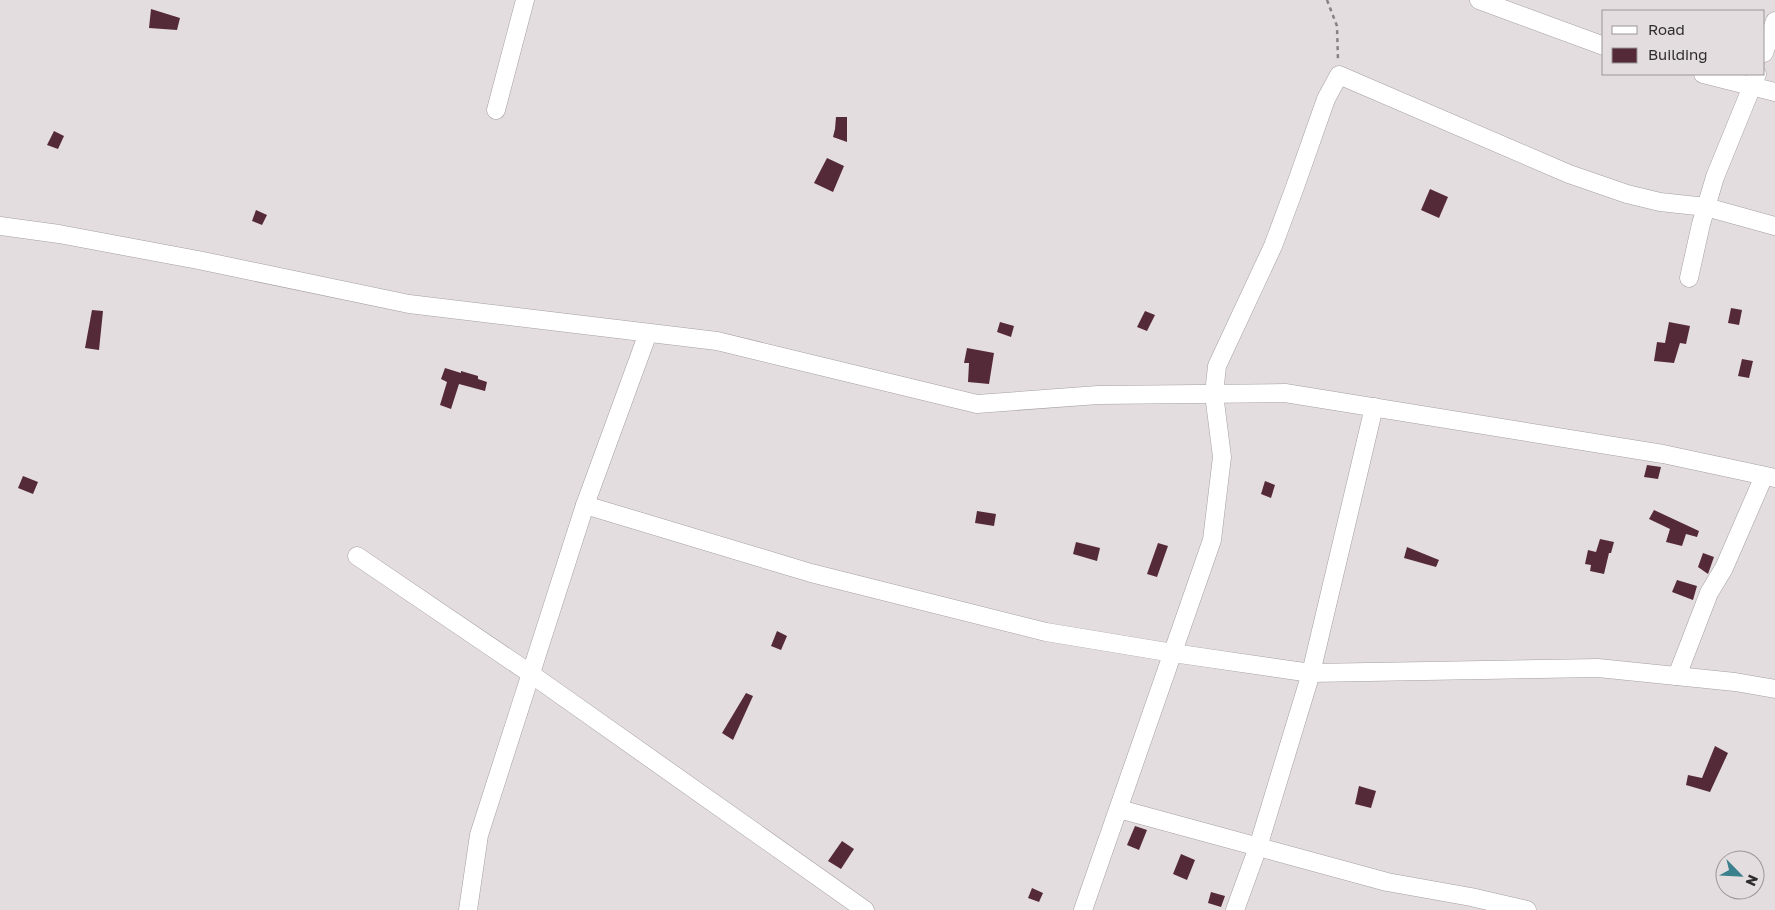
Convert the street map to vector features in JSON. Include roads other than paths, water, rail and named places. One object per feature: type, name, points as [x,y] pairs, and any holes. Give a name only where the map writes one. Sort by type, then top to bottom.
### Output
[{"type":"street","points":[[496,110],[524,0]]},
{"type":"street","points":[[1480,0],[1602,45]]},
{"type":"street","points":[[1765,50],[1775,21]]},
{"type":"street","points":[[1083,910],[1212,540],[1222,457],[1214,394],[1217,366],[1273,246],[1296,187],[1326,98],[1339,75],[1568,174],[1626,194],[1660,202],[1706,207],[1775,226]]},
{"type":"street","points":[[1712,75],[1755,80],[1775,92]]},
{"type":"street","points":[[1689,278],[1715,177],[1755,80]]},
{"type":"street","points":[[0,226],[60,234],[198,260],[409,304],[716,341],[977,404],[1098,395],[1285,393],[1663,454],[1770,477],[1724,568],[1709,593],[1677,676]]},
{"type":"street","points":[[468,910],[480,835],[585,505],[648,333]]},
{"type":"street","points":[[1234,910],[1258,847],[1311,673],[1374,407]]},
{"type":"street","points":[[585,505],[811,573],[1036,630],[1173,653],[1311,673],[1598,668],[1735,682],[1775,689]]},
{"type":"street","points":[[357,556],[531,674],[865,910]]},
{"type":"street","points":[[1118,809],[1387,882],[1470,897],[1527,910]]}]
